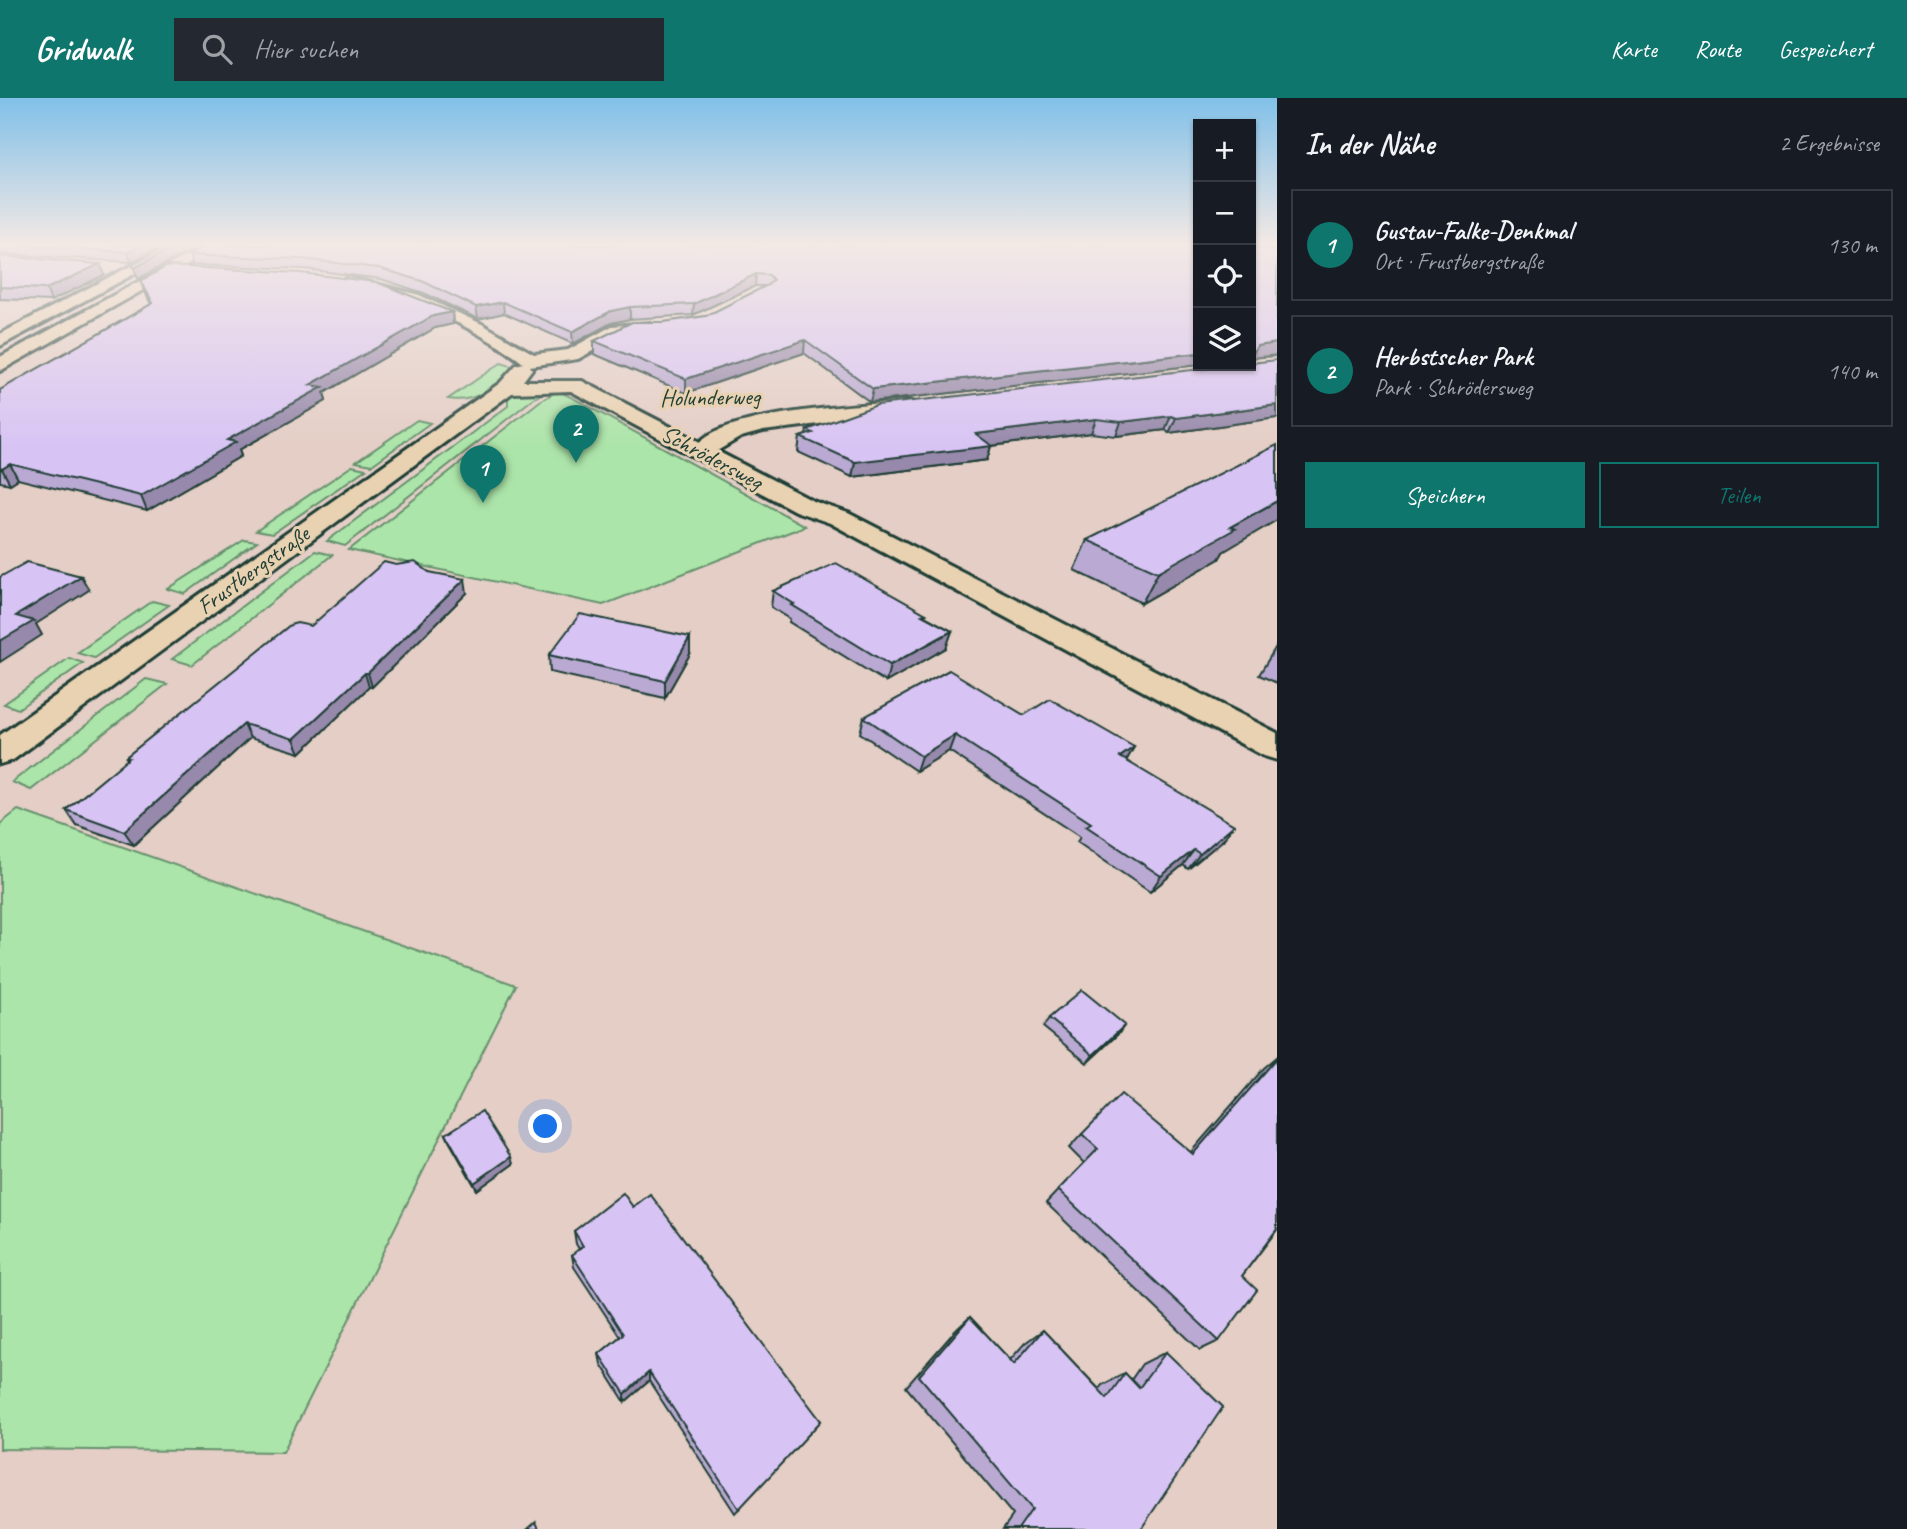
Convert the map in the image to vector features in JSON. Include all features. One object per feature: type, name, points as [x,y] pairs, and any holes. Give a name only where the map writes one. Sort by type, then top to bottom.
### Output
[{"type":"street","points":[[0,341],[55,312]]},
{"type":"street","points":[[0,365],[97,312]]},
{"type":"street","points":[[442,312],[516,349],[519,374],[572,355],[618,330],[631,327],[663,327]]},
{"type":"street","name":"Schrödersweg","points":[[519,374],[544,386],[575,385],[804,506],[839,519],[1277,748]]},
{"type":"street","name":"Frustbergstraße","points":[[0,752],[519,374]]},
{"type":"street","name":"Holunderweg","points":[[703,453],[713,440],[727,433],[773,422],[923,405]]},
{"type":"street","name":"Holunderweg","points":[[648,424],[739,420],[773,422]]},
{"type":"green space","points":[[501,363],[515,367],[485,392],[468,399],[448,399]]},
{"type":"green space","points":[[536,389],[548,390],[345,546],[327,541],[508,406],[508,394]]},
{"type":"green space","points":[[558,391],[805,526],[603,605],[349,550],[540,401]]},
{"type":"green space","points":[[417,420],[430,423],[372,465],[356,462]]},
{"type":"green space","points":[[352,466],[366,469],[272,534],[256,531]]},
{"type":"green space","points":[[244,540],[257,542],[185,594],[168,589]]},
{"type":"green space","points":[[315,551],[332,555],[192,665],[172,659]]},
{"type":"green space","points":[[152,601],[169,605],[94,658],[77,653]]},
{"type":"green space","points":[[69,658],[83,663],[18,709],[4,704]]},
{"type":"green space","points":[[146,679],[167,684],[31,790],[12,782]]},
{"type":"green space","points":[[18,810],[516,985],[283,1452],[0,1449],[0,824]]},
{"type":"building","points":[[138,312],[452,312],[433,316],[310,385],[323,387],[227,440],[236,442],[141,496],[10,464],[0,468],[0,390]]},
{"type":"building","points":[[525,312],[610,312],[572,332]]},
{"type":"building","points":[[714,312],[1193,312],[1193,354],[873,389],[805,340],[686,379],[594,341],[632,322],[664,322],[706,316]]},
{"type":"building","points":[[1256,312],[1277,312],[1277,343],[1256,348]]},
{"type":"building","points":[[1277,360],[1277,405],[1176,418],[1171,416],[1121,422],[1096,419],[976,434],[992,446],[855,462],[800,437],[813,433],[807,430],[877,405],[1193,370],[1256,371],[1256,362]]},
{"type":"building","points":[[1277,445],[1277,501],[1230,527],[1235,529],[1158,572],[1087,540]]},
{"type":"building","points":[[27,562],[81,576],[16,616],[34,621],[0,641],[0,577]]},
{"type":"building","points":[[384,562],[396,565],[415,562],[429,572],[465,579],[368,673],[294,739],[244,724],[124,831],[66,810],[129,758],[126,757],[290,625],[297,623],[311,626]]},
{"type":"building","points":[[836,563],[952,631],[890,665],[773,591]]},
{"type":"building","points":[[580,614],[690,637],[665,681],[549,655]]},
{"type":"building","points":[[949,670],[1024,715],[1050,699],[1134,747],[1120,757],[1234,825],[1200,854],[1194,850],[1161,876],[1086,826],[1091,823],[955,735],[921,756],[864,717]]},
{"type":"building","points":[[1082,990],[1125,1025],[1093,1055],[1049,1018]]},
{"type":"building","points":[[1277,1058],[1277,1229],[1242,1276],[1257,1290],[1219,1341],[1058,1190],[1098,1149],[1082,1134],[1121,1094],[1193,1154]]},
{"type":"building","points":[[482,1111],[511,1157],[474,1183],[446,1134]]},
{"type":"building","points":[[623,1193],[633,1207],[650,1194],[821,1421],[739,1509],[649,1372],[625,1394],[599,1354],[623,1334],[572,1255],[583,1246],[574,1231]]},
{"type":"building","points":[[970,1317],[1014,1364],[1043,1330],[1107,1398],[1125,1373],[1139,1388],[1166,1352],[1223,1407],[1141,1529],[1018,1529],[1032,1509],[919,1376]]},
{"type":"building","points":[[536,1522],[539,1529],[528,1529]]},
{"type":"place","name":"Herbstscher Park","points":[[576,463]]},
{"type":"place","name":"Gustav-Falke-Denkmal","points":[[483,503]]}]
